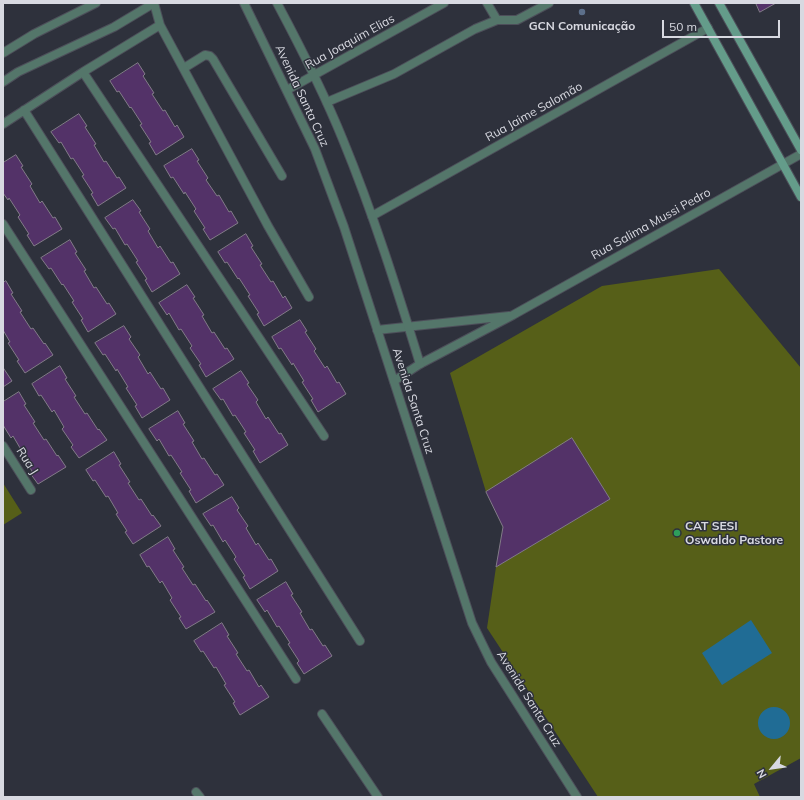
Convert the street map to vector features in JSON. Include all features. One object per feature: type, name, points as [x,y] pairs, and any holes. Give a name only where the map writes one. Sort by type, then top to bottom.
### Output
[{"type":"main road","points":[[694,3],[801,197]]},
{"type":"main road","points":[[719,3],[801,150]]},
{"type":"street","points":[[3,53],[34,34],[96,3]]},
{"type":"street","points":[[3,82],[18,72],[44,59],[114,27],[154,3],[160,25],[268,226],[309,297]]},
{"type":"street","name":"Avenida Santa Cruz","points":[[244,3],[288,90],[318,156],[344,227],[472,623],[491,662],[578,797]]},
{"type":"street","name":"Avenida Santa Cruz","points":[[277,3],[315,76],[343,140],[372,216],[420,364]]},
{"type":"street","name":"Rua Joaquim Elias","points":[[288,90],[444,3]]},
{"type":"street","points":[[487,3],[497,20]]},
{"type":"street","points":[[327,102],[394,74],[476,29],[497,20],[516,20],[549,3]]},
{"type":"street","points":[[3,124],[83,72],[160,25]]},
{"type":"street","name":"Rua Jaime Salomão","points":[[372,216],[708,28]]},
{"type":"street","points":[[184,68],[205,55],[210,56],[213,59],[282,176]]},
{"type":"street","points":[[83,72],[324,436]]},
{"type":"street","points":[[24,110],[360,641]]},
{"type":"street","name":"Rua Salima Mussi Pedro","points":[[394,381],[420,364],[514,315],[801,154]]},
{"type":"street","points":[[3,224],[296,679]]},
{"type":"street","name":"Rua Salima Mussi Pedro","points":[[377,330],[514,315]]},
{"type":"street","name":"Rua J","points":[[3,446],[31,490]]},
{"type":"street","points":[[322,714],[378,797]]},
{"type":"green space","name":"CAT SESI Oswaldo Pastore","points":[[719,269],[801,368],[801,758],[754,784],[760,797],[598,797],[487,628],[496,567],[610,499],[572,439],[486,492],[450,373],[602,286]]},
{"type":"green space","points":[[3,483],[22,513],[3,525]]},
{"type":"water","points":[[751,620],[772,653],[722,685],[702,653]]},
{"type":"water","points":[[771,707],[777,707],[786,711],[790,723],[786,735],[777,739],[771,739],[762,735],[758,726],[758,720],[762,711]]},
{"type":"building","points":[[756,3],[776,3],[760,12]]},
{"type":"building","points":[[138,63],[145,74],[143,76],[154,93],[152,94],[163,111],[165,110],[175,127],[177,125],[184,137],[156,155],[149,143],[151,142],[140,125],[142,124],[131,107],[130,108],[119,91],[117,92],[110,81]]},
{"type":"building","points":[[79,114],[87,126],[85,127],[96,144],[94,145],[104,162],[106,161],[117,178],[119,177],[126,188],[98,206],[91,194],[93,193],[82,176],[84,175],[73,158],[71,159],[61,142],[59,143],[51,132]]},
{"type":"building","points":[[192,149],[199,160],[197,161],[208,178],[206,180],[217,196],[219,195],[229,212],[231,211],[238,223],[210,240],[203,229],[205,228],[194,211],[196,209],[173,177],[171,178],[164,166]]},
{"type":"building","points":[[16,155],[23,166],[21,167],[32,184],[30,186],[40,203],[42,201],[53,218],[55,217],[62,229],[34,246],[27,235],[29,234],[18,217],[20,215],[9,198],[8,200],[3,193],[3,163]]},
{"type":"building","points":[[133,200],[141,211],[139,212],[150,229],[148,231],[158,248],[160,246],[171,263],[173,262],[180,274],[152,292],[145,280],[147,279],[136,262],[138,261],[127,244],[125,245],[115,228],[113,229],[105,218]]},
{"type":"building","points":[[246,234],[253,246],[251,247],[262,264],[260,265],[271,282],[273,281],[283,298],[285,296],[292,308],[264,326],[257,314],[259,313],[248,296],[250,295],[239,278],[238,279],[227,262],[225,263],[218,252]]},
{"type":"building","points":[[70,240],[77,252],[75,253],[86,270],[84,271],[94,288],[96,287],[107,304],[109,303],[116,314],[88,332],[81,320],[83,319],[72,302],[74,301],[51,268],[49,269],[41,258]]},
{"type":"building","points":[[6,281],[13,293],[11,294],[22,311],[20,312],[31,329],[33,328],[53,355],[25,373],[17,361],[19,360],[8,343],[10,342],[3,330],[3,283]]},
{"type":"building","points":[[187,285],[195,297],[193,298],[204,315],[202,316],[212,333],[214,332],[225,349],[227,348],[234,359],[206,377],[199,365],[201,364],[190,348],[192,346],[181,329],[179,330],[169,313],[167,315],[159,303]]},
{"type":"building","points":[[300,320],[307,331],[305,332],[316,349],[314,351],[325,368],[327,366],[337,383],[339,382],[346,394],[318,412],[311,400],[313,399],[302,382],[304,381],[293,363],[292,365],[281,348],[279,349],[272,337]]},
{"type":"building","points":[[124,326],[131,337],[129,339],[140,355],[138,357],[148,374],[150,372],[161,389],[163,388],[170,400],[142,418],[135,406],[137,405],[126,388],[128,387],[117,369],[116,371],[105,354],[103,355],[95,343]]},
{"type":"building","points":[[60,366],[67,378],[65,379],[76,396],[74,397],[85,414],[87,413],[98,430],[99,429],[107,440],[79,458],[71,447],[73,445],[62,429],[64,427],[54,410],[52,412],[41,395],[39,396],[32,384]]},
{"type":"building","points":[[4,369],[12,381],[3,387],[3,370]]},
{"type":"building","points":[[241,371],[249,383],[247,384],[258,400],[256,402],[266,419],[268,417],[279,434],[281,433],[288,445],[260,463],[253,451],[255,450],[244,433],[246,432],[235,415],[233,416],[223,399],[221,400],[213,389]]},
{"type":"building","points":[[19,392],[26,404],[24,405],[35,422],[33,423],[44,440],[46,439],[66,467],[38,484],[30,473],[32,471],[21,454],[23,453],[13,436],[11,438],[3,425],[3,402]]},
{"type":"building","points":[[178,411],[185,423],[183,424],[194,441],[192,442],[202,459],[204,458],[215,475],[217,474],[224,485],[196,503],[189,491],[191,490],[180,473],[182,472],[171,455],[169,456],[159,439],[157,441],[149,429]]},
{"type":"building","points":[[572,438],[610,499],[496,567],[503,527],[486,492]]},
{"type":"building","points":[[114,452],[121,464],[119,465],[130,482],[128,483],[139,500],[141,499],[152,516],[153,515],[161,526],[133,544],[125,532],[127,531],[116,514],[118,513],[108,496],[106,497],[95,480],[93,481],[86,470]]},
{"type":"building","points":[[232,497],[239,508],[237,510],[248,526],[246,528],[256,545],[258,543],[269,560],[271,559],[278,571],[250,589],[243,577],[245,576],[234,559],[236,557],[225,540],[223,542],[213,525],[211,526],[203,514]]},
{"type":"building","points":[[168,537],[175,549],[173,550],[184,567],[182,568],[193,585],[195,584],[215,612],[186,629],[179,618],[181,617],[170,600],[172,598],[162,581],[160,583],[149,566],[147,567],[140,555]]},
{"type":"building","points":[[286,582],[293,594],[291,595],[302,612],[300,613],[310,630],[312,629],[323,646],[325,645],[332,656],[304,674],[297,663],[299,661],[288,644],[290,643],[279,626],[277,627],[267,610],[265,612],[257,600]]},
{"type":"building","points":[[222,623],[229,635],[227,636],[238,653],[236,654],[247,671],[249,670],[259,687],[261,685],[269,697],[240,715],[233,703],[235,702],[224,685],[226,684],[216,667],[214,668],[203,651],[201,652],[194,641]]},
{"type":"place","name":"GCN Comunicação","points":[[582,12]]},
{"type":"place","name":"CAT SESI Oswaldo Pastore","points":[[677,533]]}]
